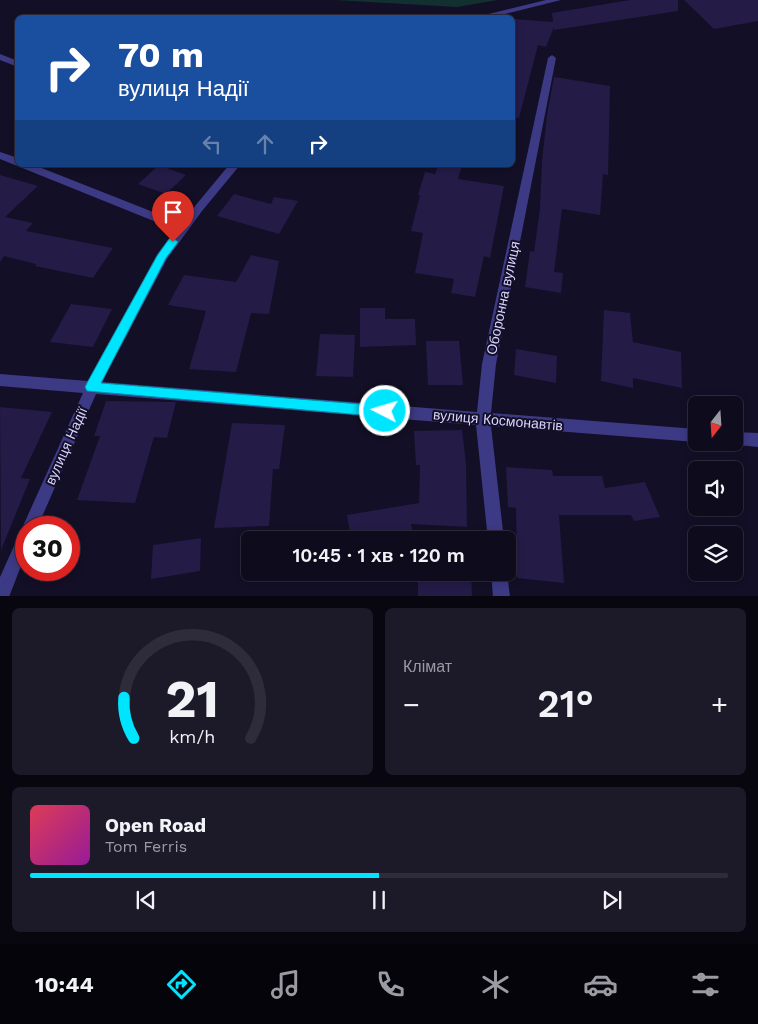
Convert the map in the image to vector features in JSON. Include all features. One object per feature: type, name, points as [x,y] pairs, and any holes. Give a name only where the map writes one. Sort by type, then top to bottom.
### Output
[{"type":"street","points":[[490,15],[557,0]]},
{"type":"street","points":[[0,57],[15,63]]},
{"type":"street","name":"Оборонна вулиця","points":[[495,531],[483,419],[489,364],[552,58]]},
{"type":"street","points":[[0,156],[15,161]]},
{"type":"street","points":[[29,167],[183,228]]},
{"type":"street","name":"вулиця Надії","points":[[34,516],[92,387],[162,256],[233,167]]},
{"type":"street","name":"вулиця Космонавтів","points":[[0,380],[688,435]]},
{"type":"street","points":[[743,439],[758,440]]},
{"type":"street","points":[[0,596],[15,560]]},
{"type":"street","points":[[500,581],[502,596]]},
{"type":"green space","points":[[334,0],[498,0],[457,7]]},
{"type":"building","points":[[630,0],[678,0],[678,11],[554,30],[554,27],[546,47],[538,45],[519,118],[515,117],[515,19],[553,22],[552,13]]},
{"type":"building","points":[[684,0],[758,0],[758,21],[714,29]]},
{"type":"building","points":[[554,77],[610,86],[608,175],[603,174],[600,215],[562,209],[554,272],[563,273],[561,293],[525,287],[530,251],[534,252],[540,208],[542,161],[547,115]]},
{"type":"building","points":[[157,167],[164,167],[186,175],[166,194],[138,184]]},
{"type":"building","points":[[437,167],[461,167],[458,179],[504,186],[490,258],[484,256],[475,297],[451,293],[454,279],[415,273],[423,233],[411,231],[420,195],[418,195],[425,172],[435,174]]},
{"type":"building","points":[[0,175],[38,186],[5,217],[33,223],[26,231],[113,248],[93,278],[35,266],[36,264],[4,256],[0,262]]},
{"type":"building","points":[[234,194],[271,204],[274,197],[298,201],[279,234],[217,216]]},
{"type":"building","points":[[251,255],[279,261],[269,314],[251,313],[236,372],[189,369],[206,311],[168,305],[184,275],[236,282]]},
{"type":"building","points":[[71,304],[112,309],[93,347],[50,342]]},
{"type":"building","points":[[360,308],[385,308],[385,319],[415,319],[416,345],[360,347]]},
{"type":"building","points":[[604,310],[630,313],[633,342],[681,352],[682,388],[633,378],[633,388],[601,381]]},
{"type":"building","points":[[320,334],[355,335],[353,377],[316,376]]},
{"type":"building","points":[[426,341],[459,341],[463,385],[428,385]]},
{"type":"building","points":[[516,349],[557,356],[556,383],[514,375]]},
{"type":"building","points":[[106,401],[176,402],[167,438],[154,437],[135,503],[77,500],[100,436],[94,436]]},
{"type":"building","points":[[0,407],[52,412],[21,478],[30,479],[1,550]]},
{"type":"building","points":[[232,423],[285,425],[279,469],[273,469],[269,526],[214,528]]},
{"type":"building","points":[[462,430],[466,464],[467,527],[411,524],[412,531],[350,531],[347,515],[419,503],[420,465],[416,465],[414,431]]},
{"type":"building","points":[[506,467],[552,470],[553,476],[602,476],[605,488],[645,482],[660,517],[634,521],[631,515],[559,515],[564,583],[517,578],[516,508],[508,507]]},
{"type":"building","points":[[201,538],[200,571],[151,579],[153,545]]},
{"type":"building","points":[[418,581],[471,581],[472,596],[418,596]]},
{"type":"route","points":[[173,242],[162,256],[92,387],[385,411]]}]
